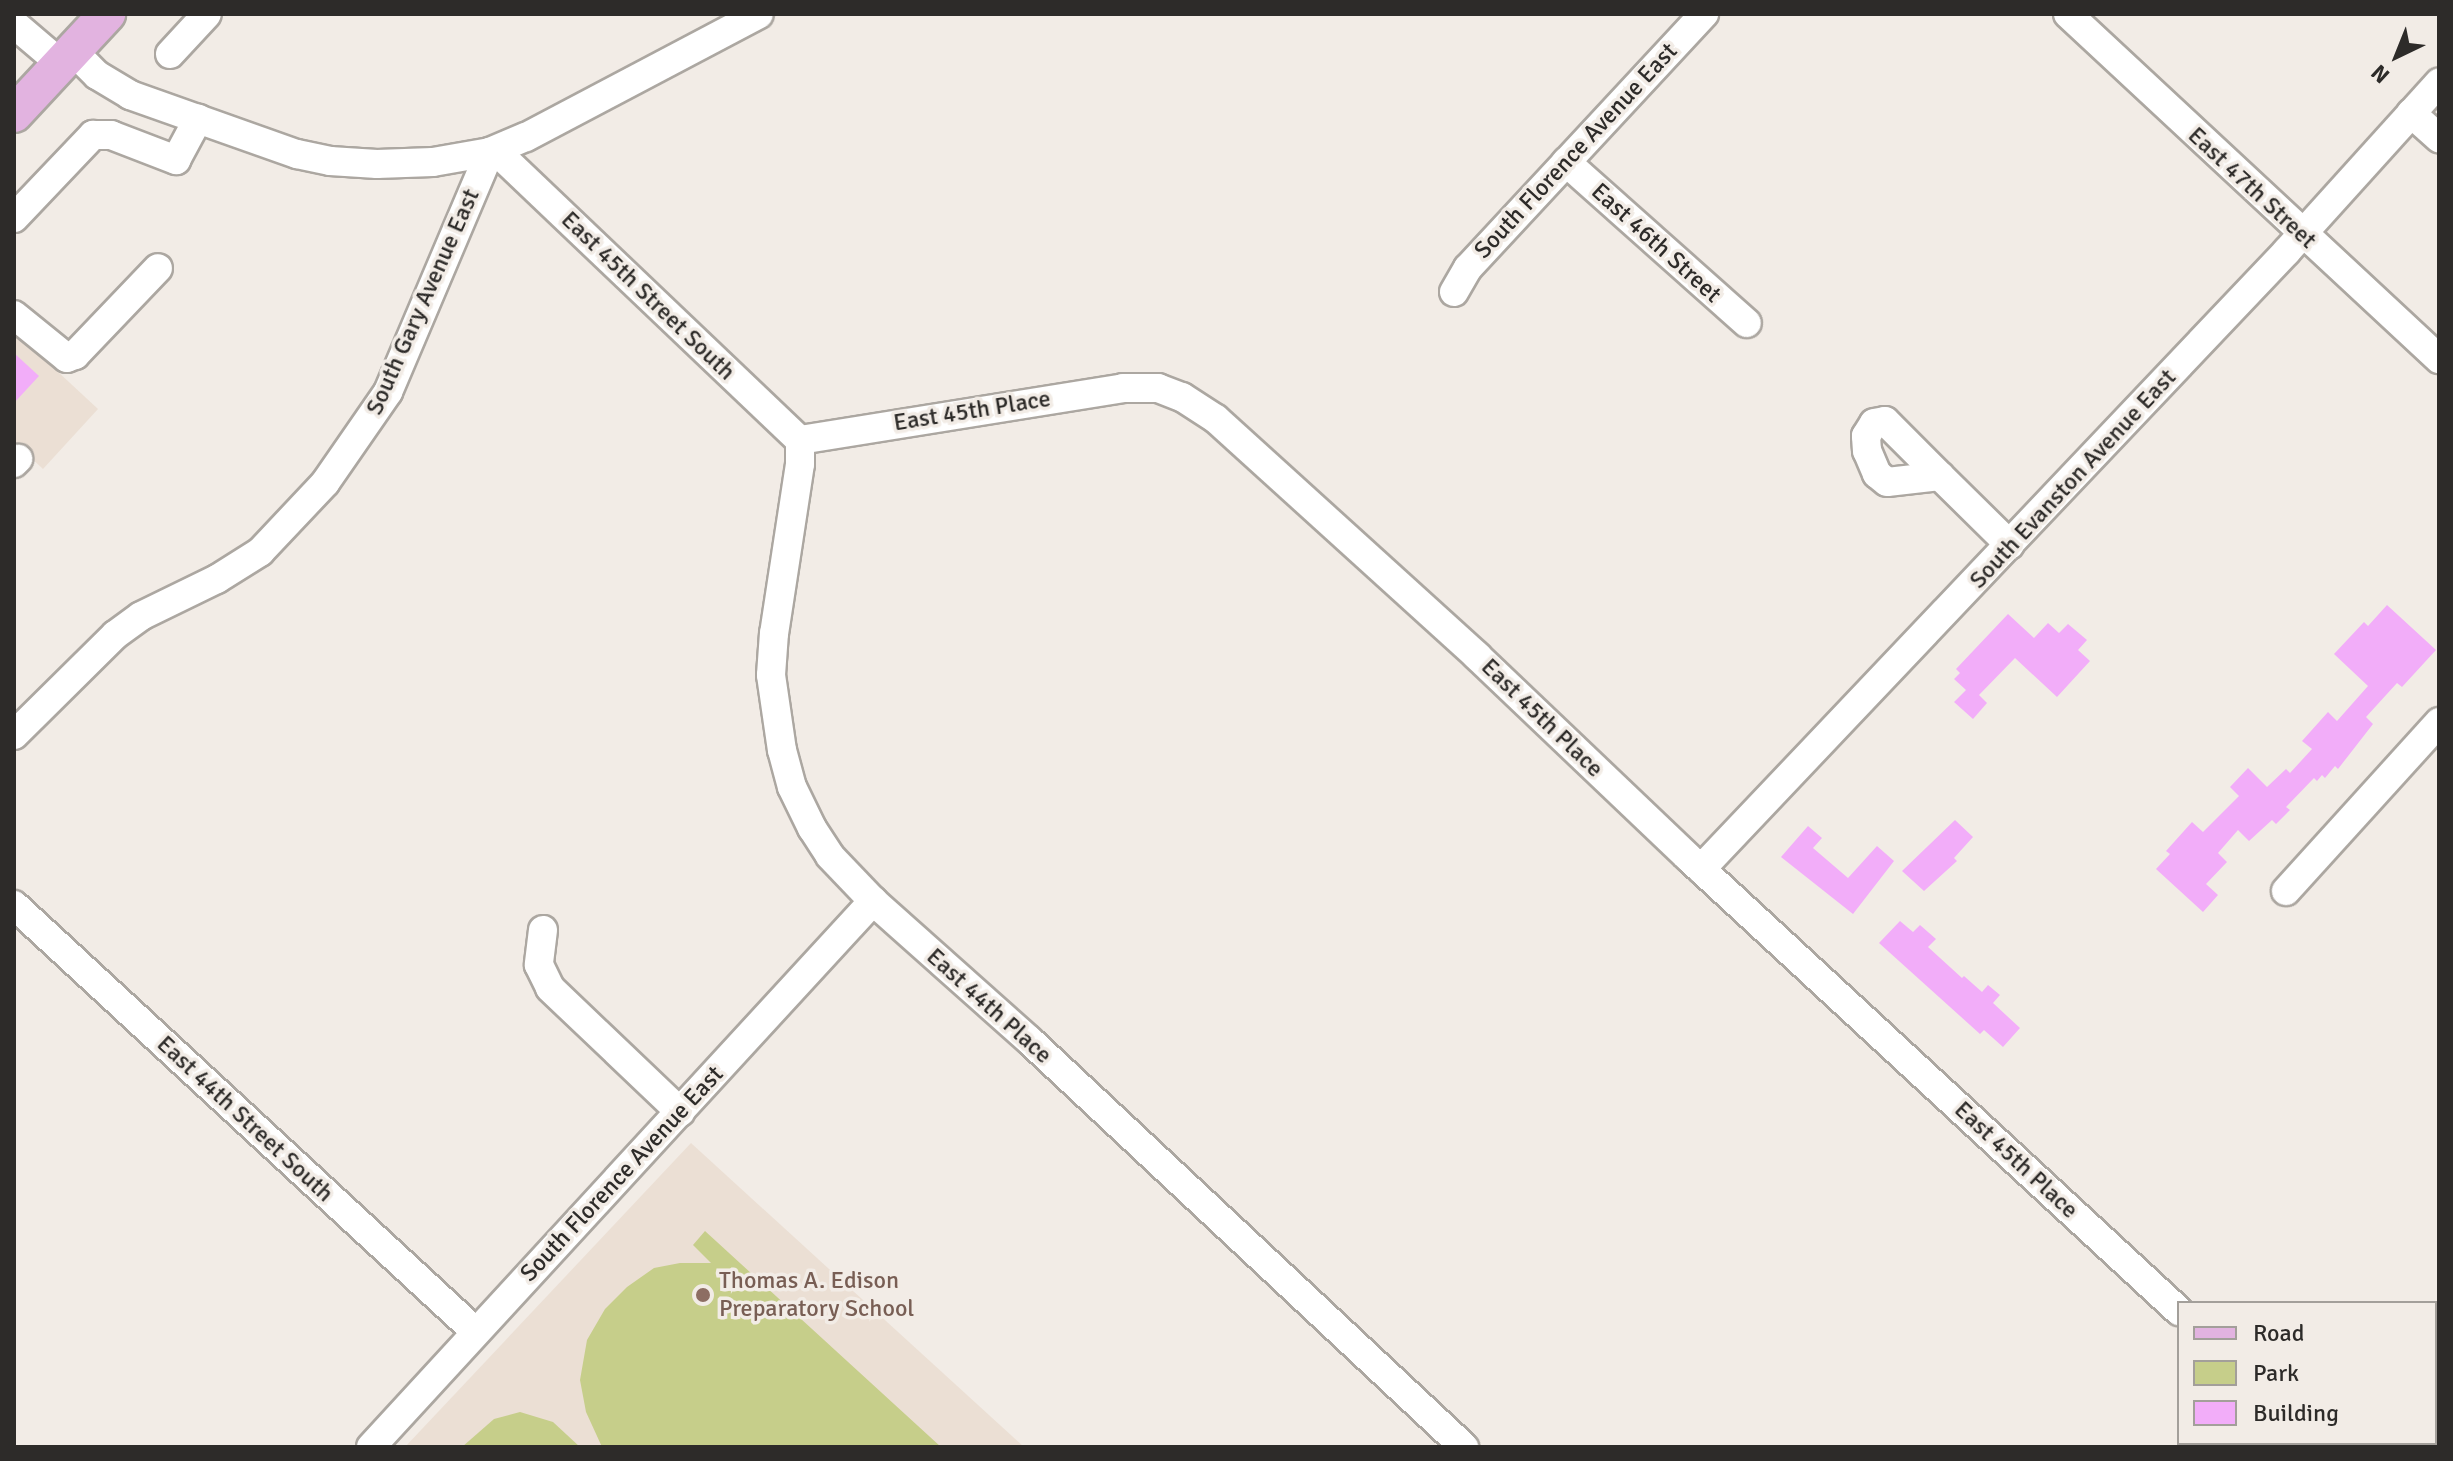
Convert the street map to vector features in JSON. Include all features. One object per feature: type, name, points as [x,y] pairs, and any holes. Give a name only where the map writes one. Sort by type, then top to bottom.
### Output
[{"type":"main road","points":[[14,114],[107,14]]},
{"type":"street","points":[[170,54],[207,14]]},
{"type":"street","points":[[14,24],[114,87],[297,154],[330,161],[433,162],[493,151],[759,14]]},
{"type":"street","name":"South Florence Avenue East","points":[[1454,292],[1468,268],[1704,14]]},
{"type":"street","name":"East 47th Street","points":[[2075,16],[2302,235],[2439,359]]},
{"type":"street","name":"South Evanston Avenue East","points":[[1701,869],[2302,235],[2439,83]]},
{"type":"street","points":[[2411,113],[2439,138]]},
{"type":"street","points":[[14,218],[93,135],[111,135],[176,160],[198,119]]},
{"type":"street","name":"East 45th Street South","points":[[493,151],[800,440]]},
{"type":"street","name":"South Gary Avenue East","points":[[14,735],[115,635],[141,616],[217,579],[260,552],[325,483],[388,392],[493,151]]},
{"type":"street","name":"East 46th Street","points":[[1566,162],[1747,323]]},
{"type":"street","points":[[14,315],[67,358],[75,355],[158,268]]},
{"type":"street","name":"East 45th Place","points":[[800,440],[1123,388],[1158,388],[1182,397],[1216,419],[1454,635],[1701,869],[2177,1309]]},
{"type":"street","name":"East 44th Place","points":[[800,440],[800,464],[774,633],[773,707],[792,787],[830,856],[873,901],[1029,1040],[1447,1441]]},
{"type":"street","points":[[1940,476],[2010,545]]},
{"type":"street","points":[[2286,891],[2439,722]]},
{"type":"street","name":"South Florence Avenue East","points":[[371,1447],[873,901]]},
{"type":"street","name":"East 44th Street South","points":[[14,905],[476,1332]]},
{"type":"street","points":[[543,930],[539,965],[550,988],[680,1112]]},
{"type":"shaded area","points":[[14,331],[98,409],[43,469],[14,442]]},
{"type":"shaded area","name":"Thomas A. Edison Preparatory School","points":[[691,1143],[1024,1447],[405,1447]]},
{"type":"green space","points":[[705,1231],[941,1447],[602,1447],[586,1412],[580,1380],[587,1340],[605,1309],[627,1287],[654,1268],[680,1263],[711,1263],[693,1245]]},
{"type":"green space","points":[[520,1412],[553,1422],[580,1447],[462,1447],[494,1419]]},
{"type":"building","points":[[14,353],[39,376],[14,403]]},
{"type":"building","points":[[2387,605],[2436,650],[2402,687],[2397,683],[2366,717],[2373,724],[2338,769],[2335,766],[2325,778],[2322,775],[2317,781],[2314,778],[2286,807],[2290,810],[2276,824],[2272,820],[2249,841],[2238,830],[2218,853],[2227,862],[2206,884],[2218,895],[2203,912],[2156,869],[2170,854],[2166,851],[2192,822],[2203,832],[2239,796],[2230,787],[2248,768],[2267,787],[2286,769],[2290,773],[2312,749],[2302,741],[2328,712],[2337,721],[2368,686],[2334,654],[2364,622],[2368,626]]},
{"type":"building","points":[[2008,614],[2034,638],[2048,623],[2059,633],[2068,624],[2087,640],[2078,650],[2090,661],[2057,697],[2015,658],[1979,695],[1987,703],[1973,719],[1954,702],[1966,690],[1954,679],[1960,673],[1956,669]]},
{"type":"building","points":[[1955,820],[1973,837],[1954,858],[1957,861],[1924,891],[1902,871]]},
{"type":"building","points":[[1808,826],[1822,838],[1813,848],[1848,878],[1877,846],[1894,861],[1853,914],[1781,857]]},
{"type":"building","points":[[1900,921],[1913,932],[1920,925],[1936,939],[1928,947],[1962,978],[1964,976],[1982,992],[1988,985],[2000,995],[1993,1003],[2020,1028],[2003,1047],[1984,1030],[1980,1034],[1879,943]]},
{"type":"place","name":"Thomas A. Edison Preparatory School","points":[[703,1295]]}]
